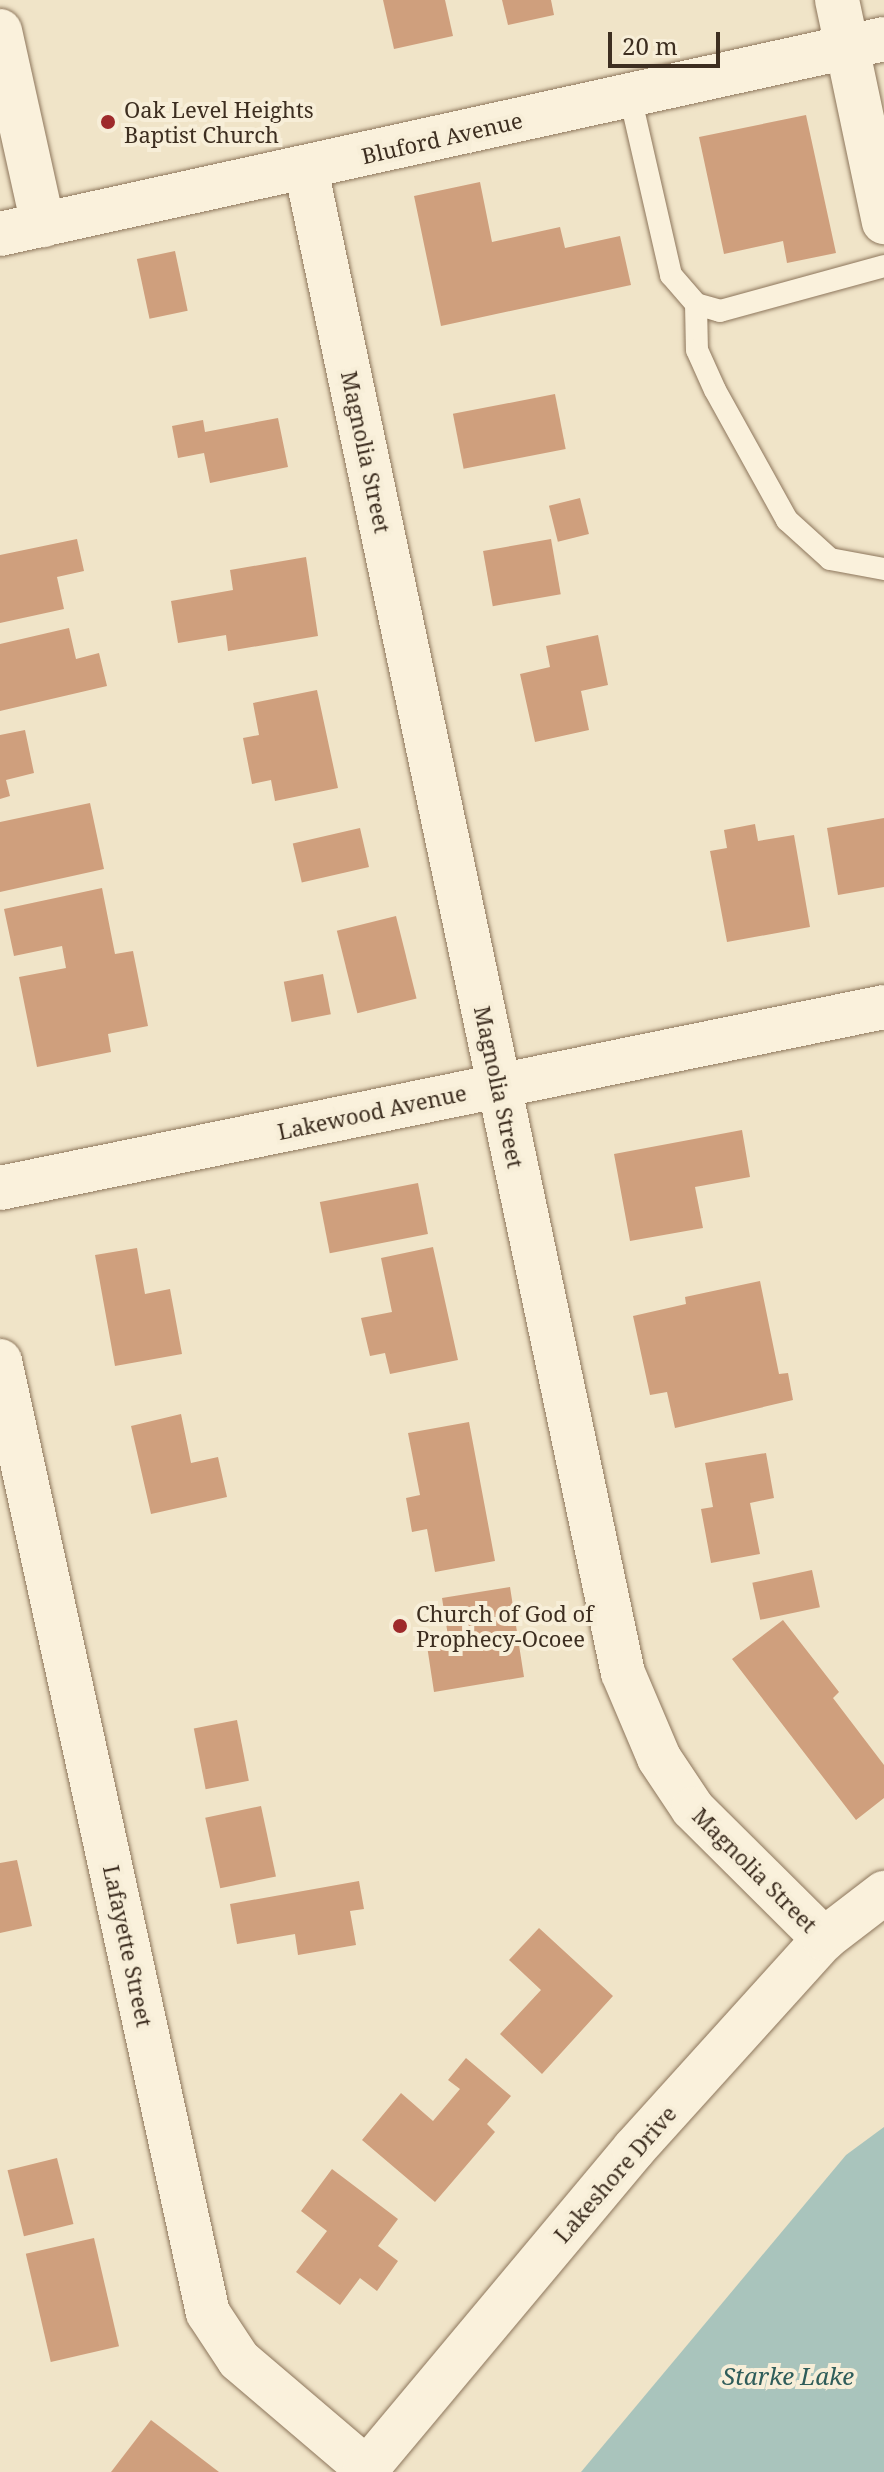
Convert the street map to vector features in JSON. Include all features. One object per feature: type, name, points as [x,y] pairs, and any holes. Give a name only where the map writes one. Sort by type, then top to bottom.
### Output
[{"type":"street","points":[[837,0],[866,43],[884,222]]},
{"type":"street","points":[[0,31],[43,225]]},
{"type":"street","name":"Bluford Avenue","points":[[0,234],[306,169],[866,43]]},
{"type":"street","name":"Magnolia Street","points":[[306,169],[623,1673],[659,1758],[693,1809],[824,1939]]},
{"type":"street","name":"Lakewood Avenue","points":[[0,1188],[884,1007]]},
{"type":"street","name":"Lafayette Street","points":[[0,1361],[208,2313],[239,2360],[365,2470]]},
{"type":"street","name":"Lakeshore Drive","points":[[365,2470],[634,2149],[824,1939],[884,1893]]},
{"type":"lane","points":[[630,96],[671,275],[696,304],[720,311],[884,266]]},
{"type":"lane","points":[[696,304],[697,350],[715,390],[787,520],[830,559],[884,569]]},
{"type":"water","name":"Starke Lake","points":[[884,2127],[884,2472],[581,2472],[846,2155]]},
{"type":"building","points":[[383,0],[445,0],[453,36],[394,49]]},
{"type":"building","points":[[502,0],[551,0],[554,15],[508,25]]},
{"type":"building","points":[[806,115],[836,253],[787,263],[783,241],[724,254],[699,137]]},
{"type":"building","points":[[480,182],[492,242],[560,227],[565,248],[620,236],[631,285],[441,326],[414,196]]},
{"type":"building","points":[[175,251],[188,311],[150,319],[137,259]]},
{"type":"building","points":[[555,394],[566,449],[464,469],[453,414]]},
{"type":"building","points":[[278,418],[288,467],[210,483],[204,453],[178,458],[172,426],[203,420],[205,432]]},
{"type":"building","points":[[580,498],[589,534],[558,542],[549,506]]},
{"type":"building","points":[[77,539],[84,571],[57,577],[64,609],[0,623],[0,555]]},
{"type":"building","points":[[551,539],[561,594],[493,606],[483,551]]},
{"type":"building","points":[[306,557],[318,636],[228,651],[226,635],[178,643],[171,601],[233,590],[230,570]]},
{"type":"building","points":[[69,628],[76,659],[99,653],[107,686],[0,711],[0,644]]},
{"type":"building","points":[[598,635],[608,685],[581,691],[589,730],[535,742],[520,674],[550,667],[546,646]]},
{"type":"building","points":[[317,690],[338,788],[275,801],[271,780],[252,784],[243,738],[259,735],[253,703]]},
{"type":"building","points":[[25,730],[34,773],[6,780],[10,796],[0,799],[0,735]]},
{"type":"building","points":[[90,803],[104,869],[0,892],[0,822]]},
{"type":"building","points":[[884,818],[884,887],[838,895],[827,828]]},
{"type":"building","points":[[755,824],[758,841],[794,835],[810,927],[727,942],[710,851],[727,848],[724,830]]},
{"type":"building","points":[[360,828],[369,867],[302,882],[293,844]]},
{"type":"building","points":[[102,888],[115,954],[133,951],[148,1026],[108,1034],[111,1052],[37,1067],[19,977],[66,968],[62,946],[14,956],[4,909]]},
{"type":"building","points":[[396,916],[417,998],[357,1013],[337,931]]},
{"type":"building","points":[[323,974],[331,1014],[292,1022],[284,982]]},
{"type":"building","points":[[742,1130],[750,1177],[695,1187],[703,1228],[630,1241],[614,1154]]},
{"type":"building","points":[[418,1183],[428,1234],[330,1253],[320,1202]]},
{"type":"building","points":[[433,1247],[458,1360],[390,1374],[385,1353],[370,1356],[361,1318],[392,1312],[381,1258]]},
{"type":"building","points":[[137,1248],[145,1294],[170,1289],[182,1354],[115,1366],[95,1255]]},
{"type":"building","points":[[760,1281],[779,1374],[788,1373],[793,1400],[675,1428],[667,1392],[650,1395],[633,1316],[686,1304],[685,1297]]},
{"type":"building","points":[[181,1414],[191,1463],[218,1457],[227,1497],[151,1514],[131,1426]]},
{"type":"building","points":[[469,1422],[495,1561],[435,1572],[427,1529],[412,1532],[406,1498],[420,1495],[408,1433]]},
{"type":"building","points":[[766,1453],[774,1498],[750,1503],[760,1554],[711,1563],[701,1509],[713,1507],[705,1463]]},
{"type":"building","points":[[812,1570],[820,1607],[760,1620],[752,1583]]},
{"type":"building","points":[[510,1587],[524,1677],[434,1692],[426,1639],[448,1636],[442,1598]]},
{"type":"building","points":[[783,1620],[839,1692],[833,1698],[884,1765],[884,1798],[856,1820],[732,1659]]},
{"type":"building","points":[[237,1720],[249,1781],[206,1789],[194,1728]]},
{"type":"building","points":[[261,1806],[276,1876],[220,1888],[205,1818]]},
{"type":"building","points":[[17,1860],[32,1926],[0,1933],[0,1863]]},
{"type":"building","points":[[359,1881],[364,1909],[350,1911],[356,1945],[298,1955],[295,1934],[237,1944],[230,1904]]},
{"type":"building","points":[[539,1928],[613,1996],[542,2074],[500,2034],[541,1990],[509,1960]]},
{"type":"building","points":[[466,2058],[511,2096],[487,2124],[495,2132],[435,2202],[362,2140],[401,2093],[433,2121],[460,2089],[448,2080]]},
{"type":"building","points":[[57,2158],[73,2224],[24,2236],[8,2170]]},
{"type":"building","points":[[332,2169],[398,2219],[378,2246],[398,2261],[377,2291],[360,2278],[340,2305],[296,2272],[327,2231],[301,2211]]},
{"type":"building","points":[[94,2238],[119,2346],[51,2362],[26,2254]]},
{"type":"building","points":[[151,2420],[219,2472],[111,2472]]},
{"type":"place","name":"Oak Level Heights Baptist Church","points":[[108,122]]},
{"type":"place","name":"Church of God of Prophecy-Ocoee","points":[[400,1626]]}]
